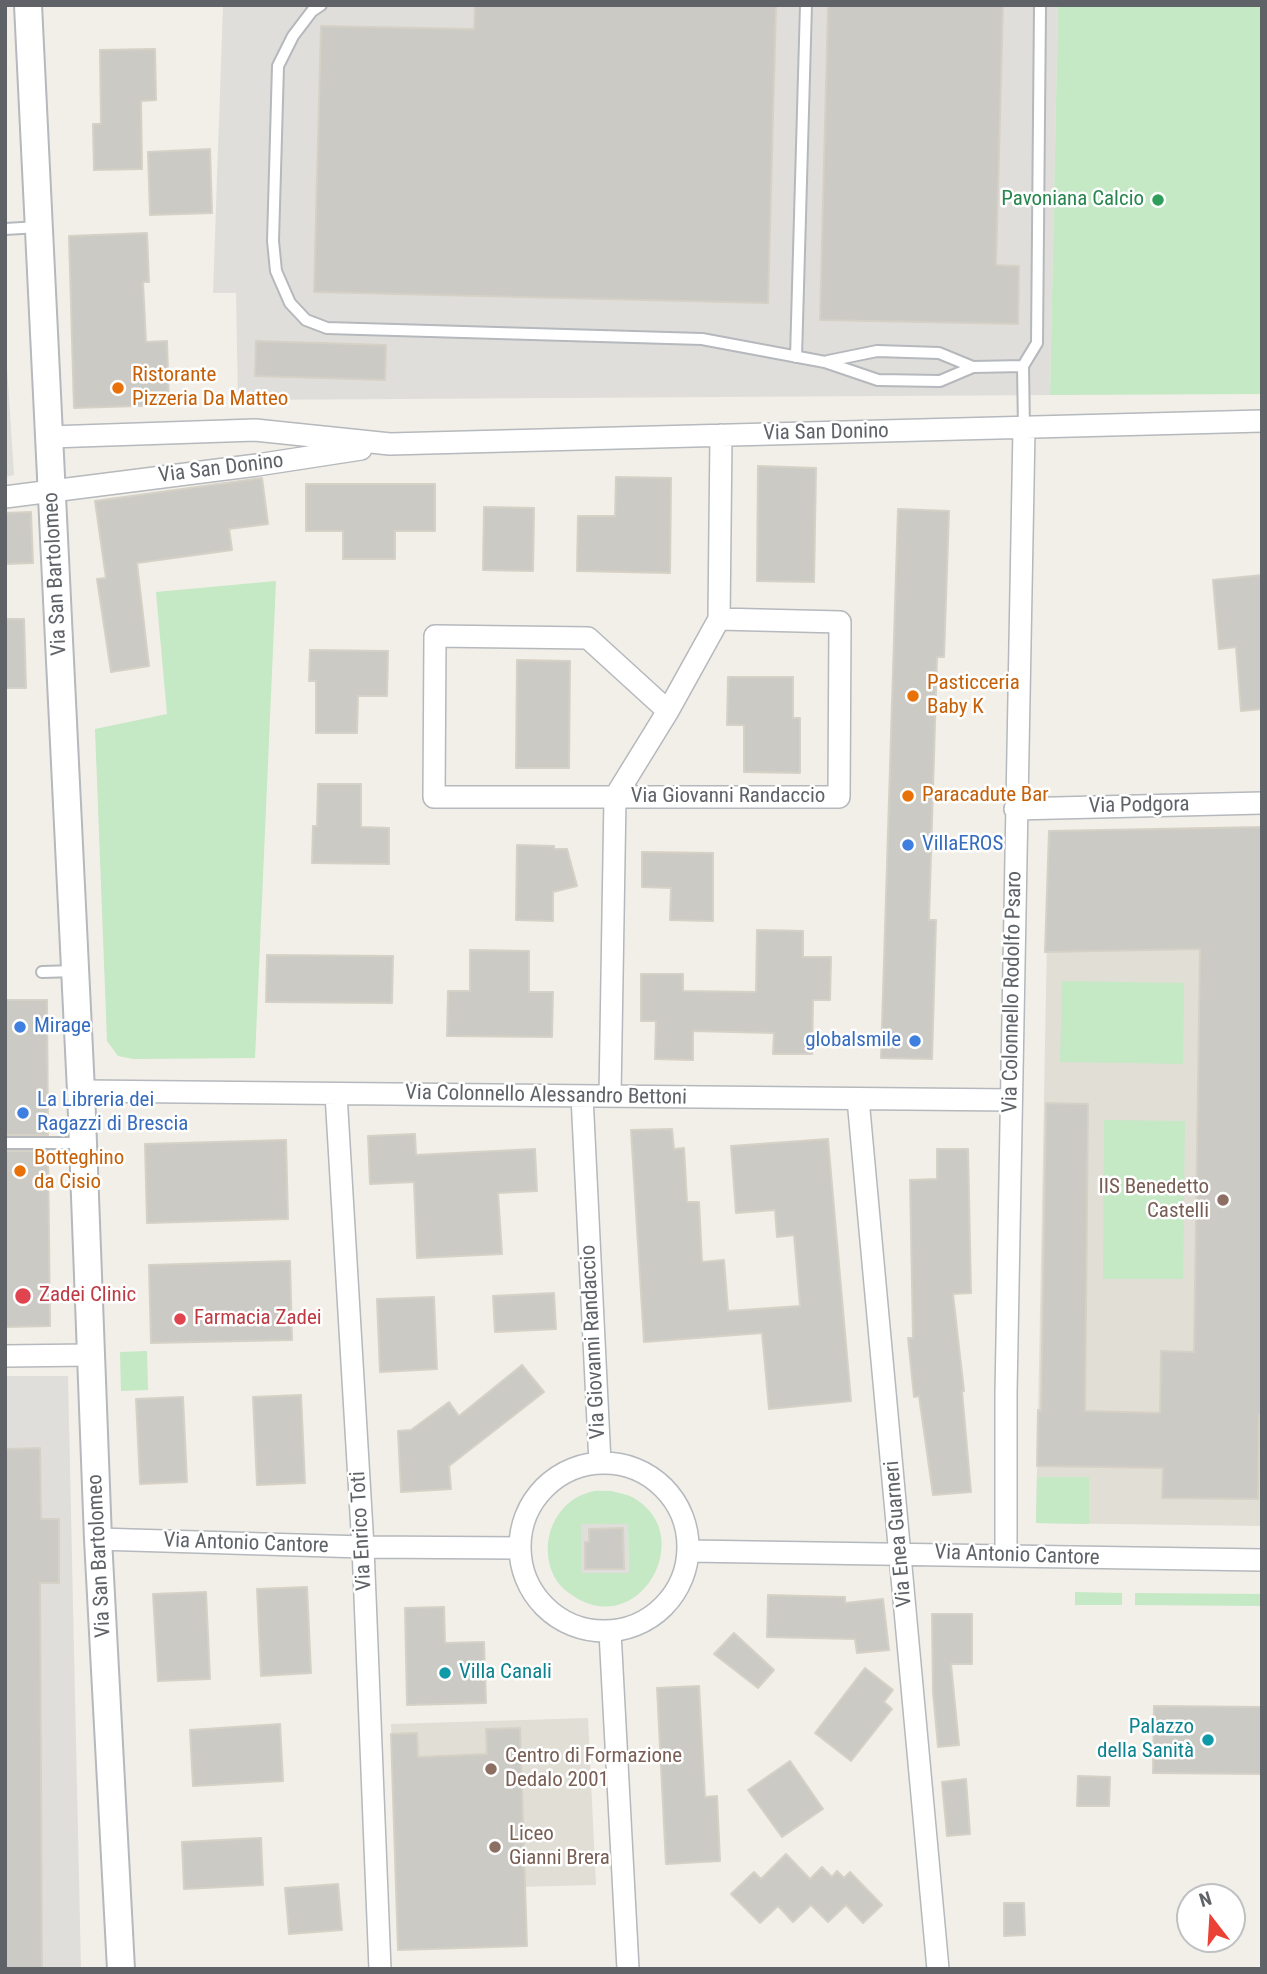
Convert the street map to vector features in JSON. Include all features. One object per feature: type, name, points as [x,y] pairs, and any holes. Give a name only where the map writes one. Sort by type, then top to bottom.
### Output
[{"type":"street","name":"Via San Bartolomeo","points":[[28,5],[81,1091],[98,1539],[121,1969]]},
{"type":"street","name":"Via San Donino","points":[[5,497],[51,489],[257,465],[390,444],[1262,421]]},
{"type":"street","name":"Via Colonnello Rodolfo Psaro","points":[[1006,1555],[1011,1100],[1024,429]]},
{"type":"street","name":"Via San Donino","points":[[50,437],[256,430],[390,444]]},
{"type":"street","name":"Via Giovanni Randaccio","points":[[610,1096],[615,797],[668,712],[719,619],[721,435]]},
{"type":"street","name":"Via Giovanni Randaccio","points":[[668,712],[588,638],[435,636],[434,797],[839,797],[840,622],[719,619]]},
{"type":"street","name":"Via Podgora","points":[[1016,809],[1262,803]]},
{"type":"street","name":"Via Colonnello Alessandro Bettoni","points":[[81,1091],[1011,1100]]},
{"type":"street","name":"Via Enrico Toti","points":[[336,1094],[363,1547],[380,1969]]},
{"type":"street","name":"Via Giovanni Randaccio","points":[[582,1096],[600,1463]]},
{"type":"street","name":"Via Enea Guarneri","points":[[858,1099],[938,1969]]},
{"type":"street","points":[[5,1356],[91,1355]]},
{"type":"street","points":[[600,1463],[628,1466],[653,1478],[673,1498],[685,1523],[689,1551],[685,1573],[675,1594],[660,1611],[640,1624],[610,1632],[583,1629],[562,1620],[545,1607],[531,1590],[523,1569],[520,1548],[524,1522],[535,1499],[552,1481],[575,1468],[600,1463]]},
{"type":"street","name":"Via Antonio Cantore","points":[[98,1539],[363,1547],[520,1548]]},
{"type":"street","name":"Via Antonio Cantore","points":[[689,1551],[1262,1560]]},
{"type":"street","points":[[610,1632],[628,1969]]},
{"type":"lane","points":[[321,5],[312,11],[293,36],[278,66],[273,241],[276,271],[290,303],[306,320],[327,328],[702,339],[825,362],[878,380],[940,381],[973,367],[1023,366]]},
{"type":"lane","points":[[796,357],[806,5]]},
{"type":"lane","points":[[1024,429],[1023,366],[1037,343],[1040,5]]},
{"type":"lane","points":[[5,229],[39,227]]},
{"type":"lane","points":[[825,362],[877,351],[939,353],[973,367]]},
{"type":"lane","points":[[42,972],[75,971]]},
{"type":"lane","points":[[5,1143],[82,1143]]},
{"type":"shaded area","points":[[223,5],[1058,5],[1050,395],[238,400],[236,293],[213,293]]},
{"type":"shaded area","points":[[5,335],[14,475],[5,477]]},
{"type":"shaded area","name":"IIS Benedetto Castelli","points":[[1262,827],[1262,1526],[1036,1523],[1049,831]]},
{"type":"shaded area","points":[[5,1376],[68,1376],[81,1969],[5,1969]]},
{"type":"shaded area","points":[[581,1524],[628,1524],[629,1573],[581,1574]]},
{"type":"shaded area","points":[[588,1718],[596,1885],[396,1890],[391,1724]]},
{"type":"green space","name":"Pavoniana Calcio","points":[[1058,5],[1262,5],[1262,394],[1050,395]]},
{"type":"green space","points":[[276,581],[255,1058],[133,1059],[118,1056],[107,1041],[95,729],[167,714],[156,592]]},
{"type":"green space","points":[[1062,981],[1184,983],[1183,1064],[1060,1062]]},
{"type":"green space","points":[[1104,1120],[1185,1121],[1183,1279],[1103,1279]]},
{"type":"green space","points":[[147,1351],[148,1390],[121,1391],[120,1352]]},
{"type":"green space","points":[[1037,1477],[1089,1477],[1089,1524],[1036,1523]]},
{"type":"green space","points":[[608,1491],[632,1497],[651,1513],[660,1532],[661,1554],[654,1574],[642,1591],[624,1603],[603,1606],[580,1600],[561,1586],[553,1574],[548,1549],[553,1525],[567,1505],[590,1492]],"holes":[[[581,1524],[628,1524],[629,1573],[581,1573]]]},
{"type":"green space","points":[[1075,1592],[1122,1593],[1122,1605],[1075,1605]]},
{"type":"green space","points":[[1135,1593],[1262,1594],[1262,1606],[1135,1605]]},
{"type":"building","points":[[475,5],[776,5],[768,303],[314,292],[321,26],[474,29]]},
{"type":"building","points":[[828,5],[1003,5],[996,265],[1019,266],[1018,324],[820,320]]},
{"type":"building","points":[[155,49],[156,100],[141,101],[142,169],[94,170],[93,124],[101,124],[100,50]]},
{"type":"building","points":[[210,149],[212,213],[150,215],[148,152]]},
{"type":"building","points":[[147,233],[149,282],[143,282],[146,342],[167,341],[169,405],[74,408],[69,236]]},
{"type":"building","points":[[256,341],[386,345],[385,380],[255,376]]},
{"type":"building","points":[[758,466],[816,468],[814,582],[757,581]]},
{"type":"building","points":[[616,477],[671,478],[670,573],[577,571],[578,516],[615,516]]},
{"type":"building","points":[[262,478],[268,524],[229,529],[232,550],[137,563],[149,666],[111,672],[97,579],[106,578],[95,501]]},
{"type":"building","points":[[306,484],[435,484],[435,531],[395,531],[395,559],[343,559],[343,531],[306,531]]},
{"type":"building","points":[[484,507],[534,508],[533,571],[483,570]]},
{"type":"building","points":[[898,509],[949,511],[944,657],[937,657],[929,920],[936,920],[932,1059],[881,1058]]},
{"type":"building","points":[[31,512],[33,563],[5,564],[5,513]]},
{"type":"building","points":[[1262,575],[1262,709],[1241,711],[1236,647],[1219,649],[1213,580]]},
{"type":"building","points":[[5,619],[24,619],[26,688],[5,688]]},
{"type":"building","points":[[310,650],[388,651],[387,696],[358,696],[357,733],[316,733],[316,681],[309,681]]},
{"type":"building","points":[[517,660],[570,661],[569,768],[516,768]]},
{"type":"building","points":[[728,677],[793,677],[793,718],[800,718],[800,773],[744,772],[744,725],[727,725]]},
{"type":"building","points":[[318,784],[361,784],[361,827],[389,828],[389,864],[312,863],[313,826],[317,826]]},
{"type":"building","name":"IIS Benedetto Castelli","points":[[1262,827],[1262,1415],[1259,1415],[1258,1499],[1162,1498],[1163,1468],[1037,1466],[1038,1410],[1041,1411],[1046,1103],[1088,1104],[1085,1411],[1160,1413],[1161,1351],[1194,1352],[1200,949],[1045,952],[1049,831]]},
{"type":"building","points":[[517,845],[567,849],[577,886],[553,892],[553,921],[516,920]]},
{"type":"building","points":[[642,852],[713,853],[713,921],[670,920],[671,888],[642,887]]},
{"type":"building","points":[[757,930],[803,931],[803,957],[831,957],[830,1000],[813,1000],[812,1054],[773,1054],[774,1033],[693,1031],[693,1060],[655,1059],[656,1021],[641,1021],[641,974],[683,974],[683,991],[756,992]]},
{"type":"building","points":[[470,950],[529,951],[529,992],[553,992],[552,1037],[447,1036],[448,991],[470,991]]},
{"type":"building","points":[[267,955],[393,956],[392,1003],[266,1002]]},
{"type":"building","points":[[5,1000],[47,1000],[48,1135],[5,1135]]},
{"type":"building","points":[[672,1129],[674,1149],[684,1148],[687,1202],[699,1202],[702,1262],[724,1260],[728,1311],[800,1306],[794,1235],[777,1237],[775,1210],[736,1213],[731,1146],[828,1139],[851,1401],[769,1409],[762,1333],[644,1342],[631,1130]]},
{"type":"building","points":[[415,1134],[416,1155],[535,1149],[537,1191],[498,1193],[502,1254],[417,1258],[414,1182],[370,1184],[368,1136]]},
{"type":"building","points":[[286,1140],[288,1219],[147,1223],[145,1144]]},
{"type":"building","points":[[937,1149],[968,1149],[971,1293],[953,1294],[964,1391],[971,1492],[933,1495],[919,1396],[914,1397],[908,1338],[913,1338],[910,1180],[937,1179]]},
{"type":"building","points":[[5,1151],[48,1151],[50,1326],[5,1327]]},
{"type":"building","points":[[290,1261],[292,1340],[151,1343],[149,1265]]},
{"type":"building","points":[[554,1293],[556,1329],[495,1332],[493,1296]]},
{"type":"building","points":[[434,1297],[437,1369],[380,1372],[377,1299]]},
{"type":"building","points":[[522,1365],[544,1392],[449,1466],[451,1489],[401,1492],[398,1431],[411,1430],[449,1402],[459,1416]]},
{"type":"building","points":[[301,1395],[305,1483],[257,1485],[253,1397]]},
{"type":"building","points":[[183,1397],[187,1482],[140,1484],[136,1399]]},
{"type":"building","points":[[40,1448],[41,1519],[59,1519],[59,1583],[40,1583],[42,1969],[5,1969],[5,1449]]},
{"type":"building","points":[[623,1528],[624,1569],[585,1569],[585,1542],[589,1542],[589,1529]]},
{"type":"building","points":[[307,1587],[311,1673],[261,1676],[257,1589]]},
{"type":"building","points":[[206,1592],[210,1679],[158,1681],[153,1594]]},
{"type":"building","points":[[768,1595],[845,1597],[845,1603],[883,1599],[889,1650],[857,1653],[855,1639],[767,1637]]},
{"type":"building","name":"Villa Canali","points":[[444,1607],[445,1643],[484,1642],[486,1703],[407,1705],[405,1608]]},
{"type":"building","points":[[932,1614],[972,1614],[972,1664],[951,1664],[959,1745],[938,1747],[933,1692]]},
{"type":"building","points":[[734,1633],[774,1670],[758,1688],[714,1654]]},
{"type":"building","points":[[865,1668],[893,1690],[884,1702],[892,1709],[851,1761],[815,1733]]},
{"type":"building","points":[[699,1686],[705,1797],[717,1796],[720,1861],[666,1864],[657,1688]]},
{"type":"building","name":"Palazzo della Sanità","points":[[1154,1706],[1262,1707],[1262,1774],[1153,1773]]},
{"type":"building","points":[[280,1724],[283,1781],[193,1786],[190,1730]]},
{"type":"building","points":[[520,1728],[527,1946],[398,1950],[391,1734],[417,1733],[418,1757],[487,1754],[486,1729]]},
{"type":"building","points":[[790,1761],[823,1809],[782,1837],[748,1790]]},
{"type":"building","points":[[1078,1776],[1110,1777],[1109,1806],[1077,1806]]},
{"type":"building","points":[[966,1779],[970,1834],[947,1836],[942,1782]]},
{"type":"building","points":[[261,1838],[263,1885],[184,1889],[182,1842]]},
{"type":"building","points":[[786,1854],[810,1879],[822,1867],[832,1877],[837,1871],[844,1878],[850,1872],[882,1905],[863,1923],[846,1905],[828,1922],[811,1905],[793,1922],[778,1906],[760,1923],[731,1894],[754,1872],[761,1879]]},
{"type":"building","points":[[338,1884],[342,1930],[289,1934],[285,1888]]},
{"type":"building","points":[[1004,1903],[1024,1903],[1025,1935],[1004,1936]]},
{"type":"place","name":"Pavoniana Calcio","points":[[1158,200]]},
{"type":"place","name":"Ristorante Pizzeria Da Matteo","points":[[118,388]]},
{"type":"place","name":"Pasticceria Baby K","points":[[913,696]]},
{"type":"place","name":"Paracadute Bar","points":[[908,796]]},
{"type":"place","name":"VillaEROS","points":[[908,845]]},
{"type":"place","name":"Mirage","points":[[20,1027]]},
{"type":"place","name":"globalsmile","points":[[915,1041]]},
{"type":"place","name":"La Libreria dei Ragazzi di Brescia","points":[[23,1113]]},
{"type":"place","name":"Botteghino da Cisio","points":[[20,1171]]},
{"type":"place","name":"IIS Benedetto Castelli","points":[[1223,1200]]},
{"type":"place","name":"Zadei Clinic","points":[[23,1296]]},
{"type":"place","name":"Farmacia Zadei","points":[[180,1319]]},
{"type":"place","name":"Villa Canali","points":[[445,1673]]},
{"type":"place","name":"Palazzo della Sanità","points":[[1208,1740]]},
{"type":"place","name":"Centro di Formazione Dedalo 2001","points":[[491,1769]]},
{"type":"place","name":"Liceo Gianni Brera","points":[[495,1847]]}]
